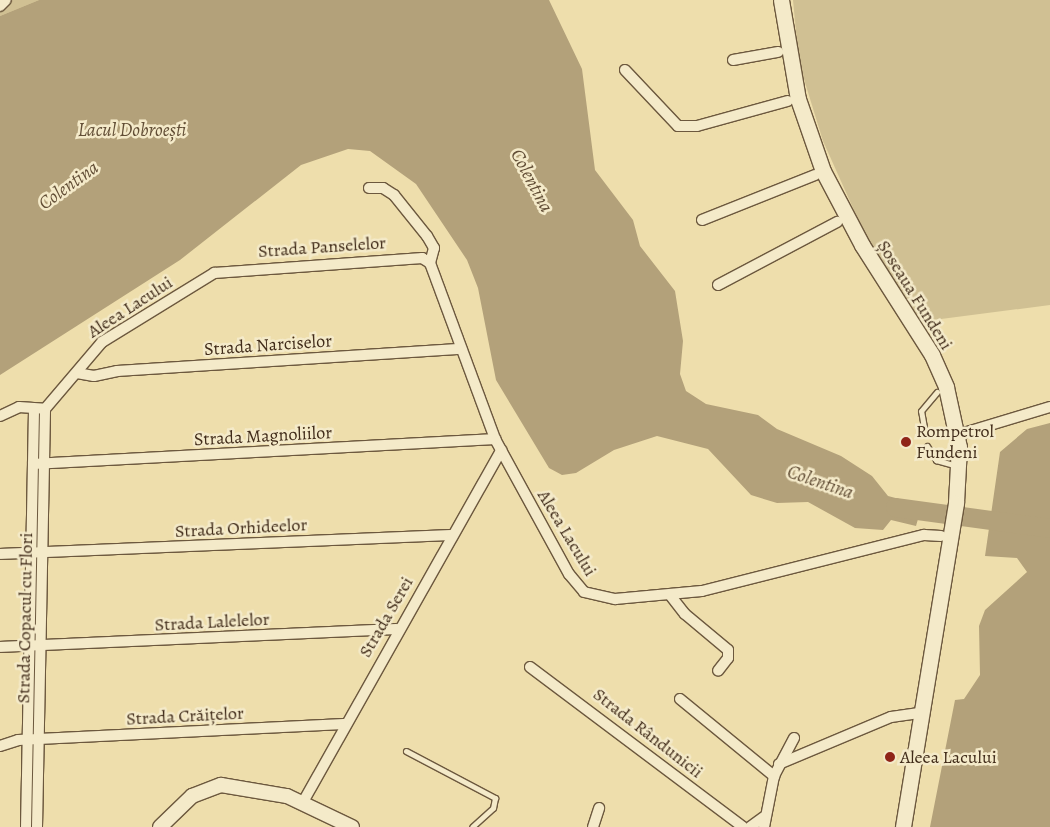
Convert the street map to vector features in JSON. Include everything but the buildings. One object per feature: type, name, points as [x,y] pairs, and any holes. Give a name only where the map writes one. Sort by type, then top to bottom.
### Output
[{"type":"main road","name":"Șoseaua Fundeni","points":[[771,0],[778,52],[788,102],[815,175],[837,222],[913,340],[937,392],[953,465]]},
{"type":"main road","name":"Șoseaua Fundeni","points":[[781,0],[798,99],[823,171],[862,245],[932,355],[957,435],[917,713],[903,827]]},
{"type":"main road","name":"Șoseaua Fundeni","points":[[896,827],[917,713]]},
{"type":"street","points":[[0,6],[6,0]]},
{"type":"street","points":[[733,60],[778,52]]},
{"type":"street","points":[[625,70],[678,126],[698,126],[788,102]]},
{"type":"street","points":[[702,220],[815,175]]},
{"type":"street","points":[[369,188],[394,195],[422,229],[433,244],[430,264]]},
{"type":"street","points":[[718,285],[837,222]]},
{"type":"street","name":"Strada Panselelor","points":[[214,273],[417,258],[430,264]]},
{"type":"street","name":"Aleea Lacului","points":[[430,264],[494,439],[569,574],[584,592],[603,598],[670,594],[764,578],[924,535],[944,535]]},
{"type":"street","name":"Aleea Lacului","points":[[45,409],[102,342],[214,273]]},
{"type":"street","name":"Strada Narciselor","points":[[77,373],[94,376],[117,371],[461,349]]},
{"type":"street","points":[[0,416],[19,407],[34,410],[45,409]]},
{"type":"street","points":[[957,435],[1050,407]]},
{"type":"street","name":"Strada Copacul cu Flori","points":[[37,827],[45,409]]},
{"type":"street","name":"Strada Copacul cu Flori","points":[[26,827],[34,410]]},
{"type":"street","name":"Strada Magnoliilor","points":[[33,464],[494,439]]},
{"type":"street","name":"Strada Serei","points":[[303,802],[397,629],[501,450]]},
{"type":"street","name":"Strada Orhideelor","points":[[0,554],[42,554],[452,535]]},
{"type":"street","points":[[670,594],[685,614],[728,650],[728,658],[718,671]]},
{"type":"street","name":"Strada Lalelelor","points":[[0,647],[40,648],[397,629]]},
{"type":"street","name":"Strada Rândunicii","points":[[530,667],[743,827]]},
{"type":"street","points":[[680,699],[774,776]]},
{"type":"street","points":[[779,764],[891,717],[917,713]]},
{"type":"street","name":"Strada Crăițelor","points":[[0,746],[28,740],[344,724]]},
{"type":"street","points":[[750,827],[764,822],[774,776],[794,738]]},
{"type":"street","points":[[160,827],[192,796],[212,786],[255,789],[303,802],[352,827]]},
{"type":"street","points":[[593,827],[599,808]]},
{"type":"lane","points":[[924,433],[921,410],[937,392]]},
{"type":"lane","points":[[928,446],[936,460],[953,465]]},
{"type":"lane","points":[[406,751],[495,798],[493,808],[476,826]]},
{"type":"shaded area","points":[[0,0],[39,0],[0,16]]},
{"type":"shaded area","points":[[793,0],[1050,0],[1050,305],[918,322],[870,246],[823,141],[799,63]]},
{"type":"water","name":"Lacul Dobroești","points":[[39,0],[549,0],[582,69],[595,170],[633,220],[640,246],[675,291],[683,341],[680,374],[686,391],[706,404],[758,415],[777,429],[841,456],[872,476],[888,496],[922,505],[916,526],[891,520],[883,530],[855,528],[808,502],[777,503],[751,495],[708,449],[657,436],[614,450],[576,473],[562,475],[549,468],[496,380],[478,288],[467,260],[416,184],[370,151],[348,149],[301,165],[180,260],[0,375],[0,16]]},
{"type":"water","points":[[1050,423],[1050,827],[930,827],[955,700],[964,699],[980,675],[979,626],[985,610],[1027,572],[1017,558],[985,556],[1000,452],[1027,429]]},
{"type":"waterway","name":"Colentina","points":[[895,507],[1050,528]]},
{"type":"place","name":"Rompetrol Fundeni","points":[[906,442]]},
{"type":"place","name":"Aleea Lacului","points":[[890,757]]}]
